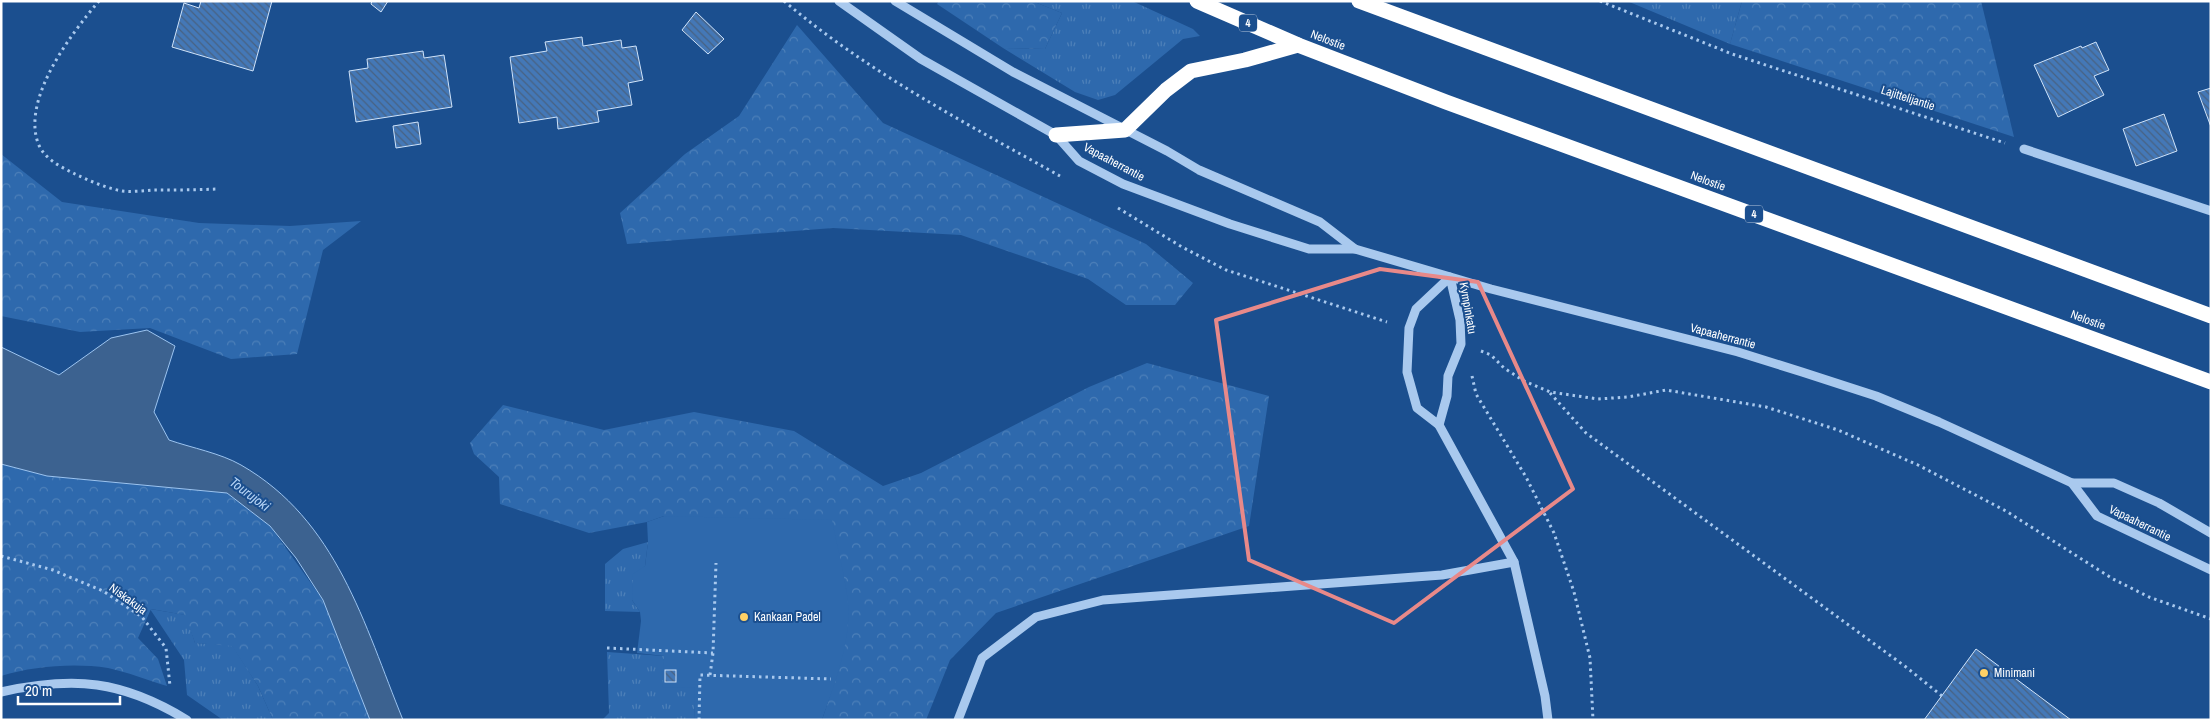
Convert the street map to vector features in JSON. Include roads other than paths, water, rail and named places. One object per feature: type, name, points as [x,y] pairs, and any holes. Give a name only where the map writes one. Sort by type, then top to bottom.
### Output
[{"type":"highway","name":"Nelostie","points":[[1197,1],[1298,45],[1455,105],[2211,382]]},
{"type":"highway","points":[[1359,1],[2211,316]]},
{"type":"highway","points":[[1056,135],[1125,130],[1143,110],[1191,71],[1245,60],[1298,45]]},
{"type":"street","name":"Vapaaherrantie","points":[[839,1],[921,59],[1056,135],[1079,161],[1123,184],[1230,224],[1309,249],[1355,249],[1450,277],[1738,352],[1811,375],[1876,396],[1930,418],[2072,484],[2114,484],[2160,503],[2211,533]]},
{"type":"street","name":"Vapaaherrantie","points":[[895,1],[1013,72],[1199,170],[1320,222],[1355,249]]},
{"type":"street","points":[[2024,149],[2211,211]]},
{"type":"street","name":"Kympinkatu","points":[[1439,425],[1447,396],[1448,376],[1461,344],[1460,320],[1450,277]]},
{"type":"street","name":"Kympinkatu","points":[[1450,277],[1416,309],[1409,328],[1406,372],[1417,408],[1439,425],[1514,562],[1545,696],[1548,720]]},
{"type":"street","name":"Vapaaherrantie","points":[[2072,484],[2097,516],[2211,570]]},
{"type":"street","points":[[958,720],[982,658],[1036,617],[1102,600],[1442,574],[1514,562]]},
{"type":"street","points":[[1,692],[39,684],[81,682],[118,688],[170,709],[187,720]]},
{"type":"water","name":"Tourujoki","points":[[147,330],[175,346],[154,412],[169,440],[215,454],[241,465],[274,488],[301,515],[324,545],[343,577],[375,647],[403,720],[370,720],[323,600],[296,558],[270,526],[227,493],[47,476],[1,464],[1,347],[59,375],[111,338]]},
{"type":"place","name":"Kankaan Padel","points":[[744,617]]},
{"type":"place","name":"Minimani","points":[[1984,673]]}]
